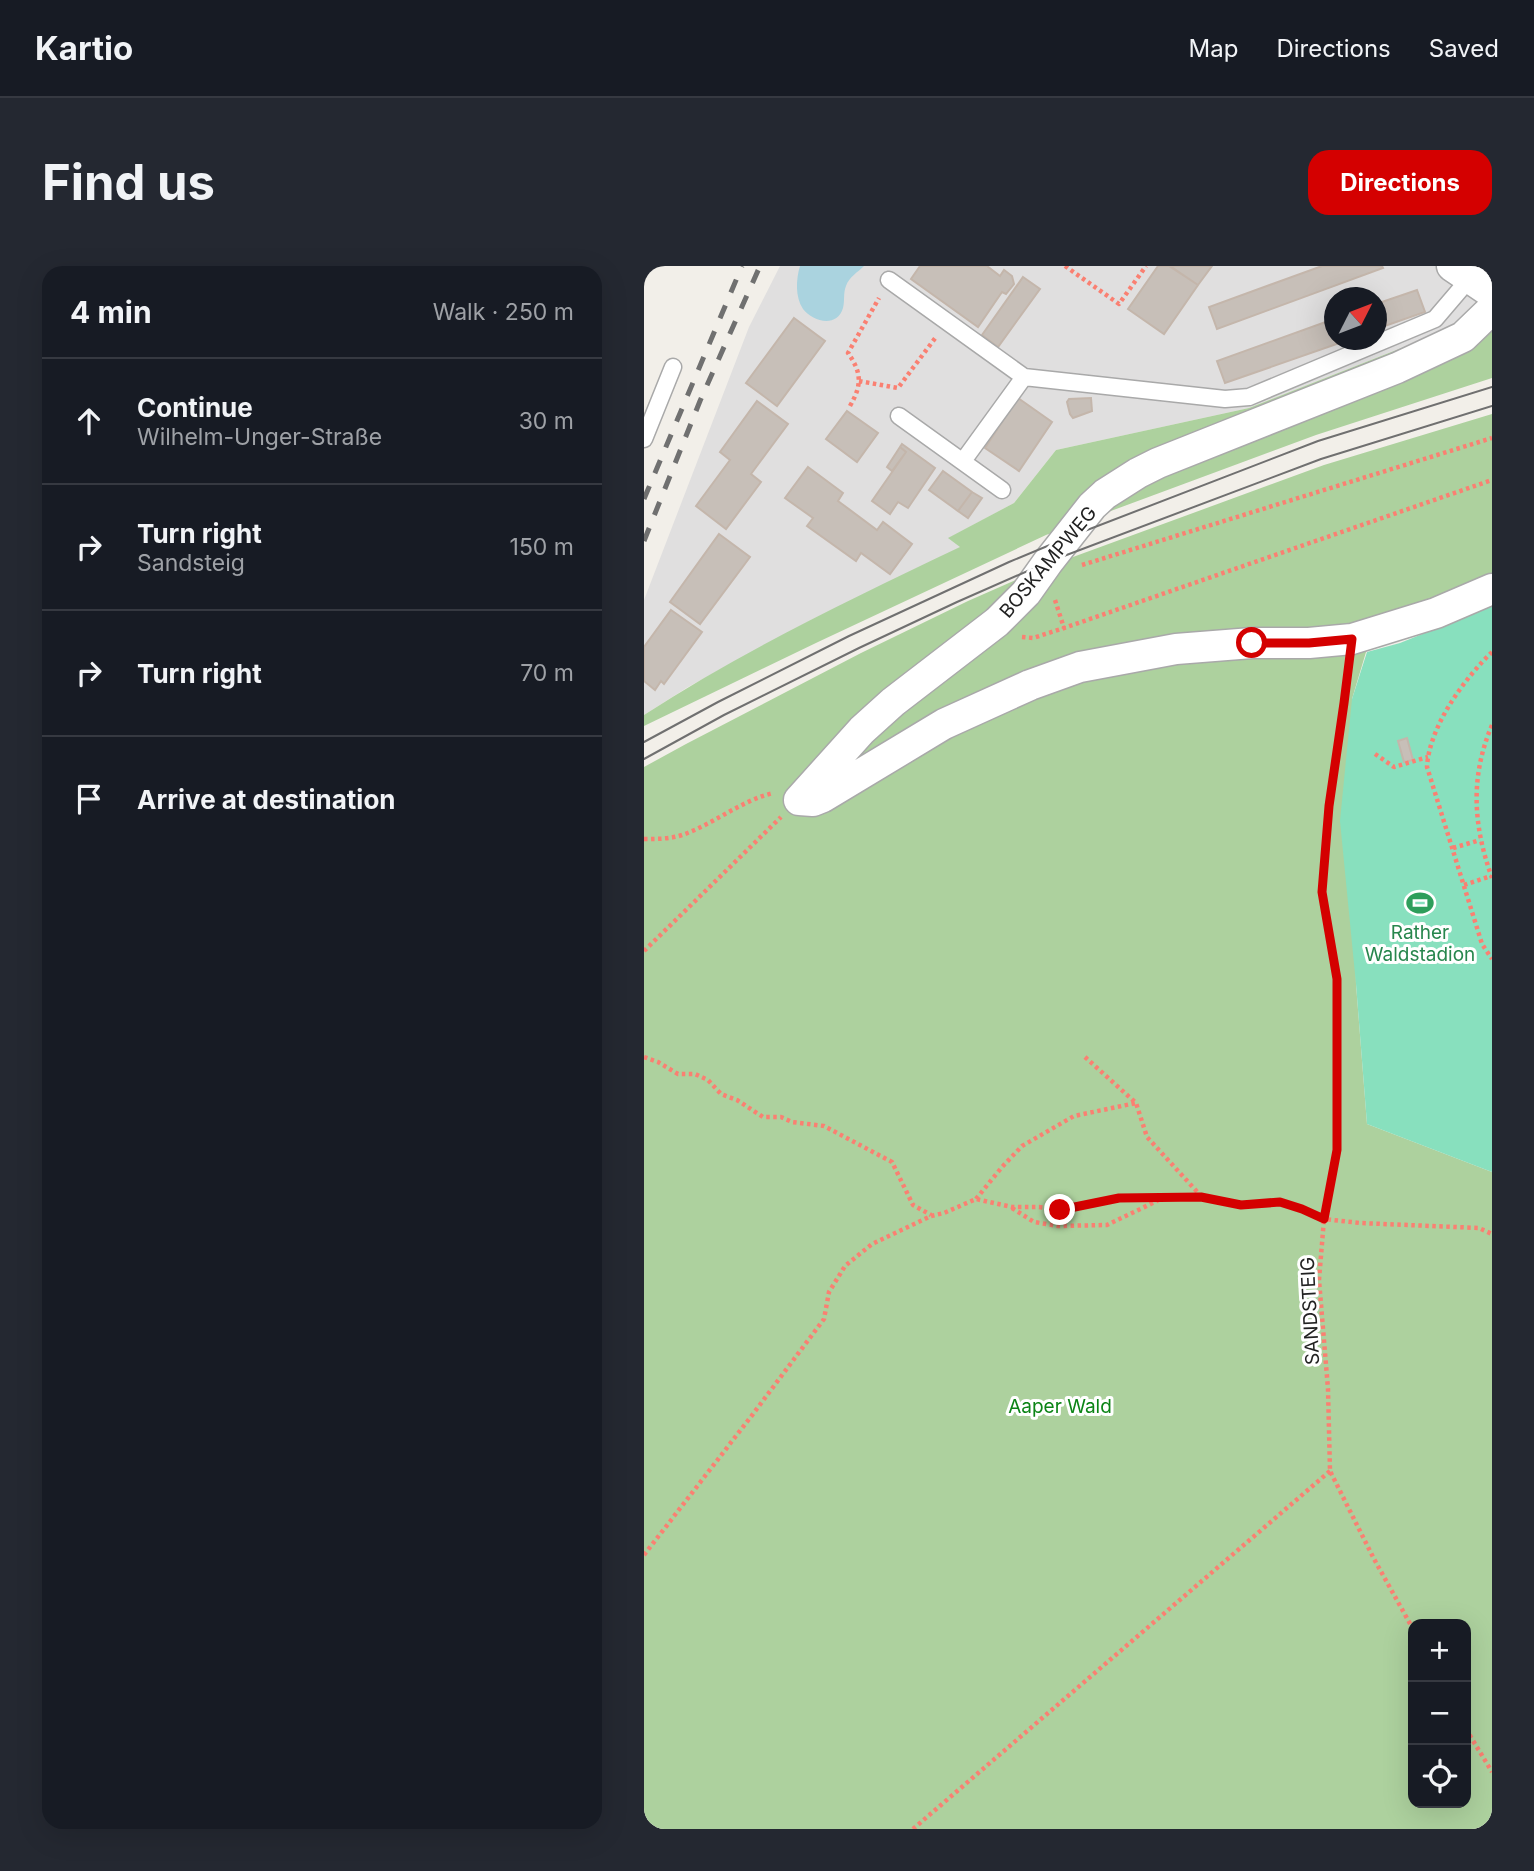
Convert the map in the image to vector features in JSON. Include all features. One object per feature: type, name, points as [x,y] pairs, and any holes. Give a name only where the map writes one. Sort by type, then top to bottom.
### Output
[{"type":"street","name":"BOSKAMPWEG","points":[[799,800],[862,730],[893,702],[998,622],[1026,593],[1048,562],[1105,494],[1158,463],[1396,368],[1463,337],[1492,309]]},
{"type":"street","points":[[799,800],[813,801],[823,797],[944,724],[1030,685],[1080,667],[1176,649],[1352,639],[1436,612],[1492,589]]},
{"type":"lane","points":[[889,281],[1024,377],[1225,399],[1249,397],[1434,319],[1472,279]]},
{"type":"lane","points":[[644,439],[673,367]]},
{"type":"lane","points":[[963,461],[1024,377]]},
{"type":"lane","points":[[899,416],[1002,490]]},
{"type":"path","points":[[1065,266],[1119,304],[1146,266]]},
{"type":"path","points":[[850,406],[859,381],[856,365],[848,353],[889,281]]},
{"type":"path","points":[[859,381],[898,388],[947,322]]},
{"type":"path","points":[[1074,567],[1492,438]]},
{"type":"path","points":[[998,622],[1019,637],[1033,638],[1492,480]]},
{"type":"path","points":[[1052,589],[1063,628]]},
{"type":"path","name":"SANDSTEIG","points":[[1352,639],[1329,806],[1322,892],[1337,979],[1337,1150],[1324,1219],[1319,1280],[1328,1389],[1330,1471],[1408,1620]]},
{"type":"path","points":[[1492,652],[1468,678],[1451,703],[1437,730],[1427,767],[1482,944],[1492,959]]},
{"type":"path","points":[[1464,886],[1492,877],[1480,840],[1476,804],[1480,760],[1492,725]]},
{"type":"path","points":[[1375,754],[1394,767],[1428,757]]},
{"type":"path","points":[[644,839],[668,839],[684,834],[748,801],[770,793],[788,792],[799,800],[644,951]]},
{"type":"path","points":[[1453,848],[1480,840]]},
{"type":"path","points":[[644,1056],[678,1074],[695,1074],[708,1080],[721,1094],[737,1100],[763,1117],[781,1116],[792,1122],[824,1126],[883,1157],[892,1163],[913,1205],[931,1216]]},
{"type":"path","points":[[1085,1057],[1136,1103],[1147,1137],[1201,1197]]},
{"type":"path","points":[[644,1555],[824,1319],[829,1292],[845,1266],[872,1244],[931,1216],[976,1199],[1022,1146],[1073,1116],[1136,1103]]},
{"type":"path","points":[[1012,1208],[1034,1222],[1058,1226],[1108,1225],[1165,1197]]},
{"type":"path","points":[[976,1199],[1012,1208],[1039,1207],[1060,1210],[1119,1198],[1201,1197],[1241,1205],[1280,1202],[1324,1219],[1479,1228],[1492,1234]]},
{"type":"path","points":[[913,1829],[1330,1471]]},
{"type":"path","points":[[1471,1737],[1492,1772]]},
{"type":"shaded area","points":[[780,266],[1492,266],[1492,302],[1460,325],[1249,408],[1056,450],[1014,503],[949,538],[961,547],[811,620],[688,687],[644,715],[644,600],[749,327]]},
{"type":"green space","points":[[1492,303],[1492,378],[1316,435],[1046,535],[644,726],[644,715],[682,691],[839,605],[960,547],[948,538],[1014,503],[1056,450],[1249,408],[1460,325]]},
{"type":"green space","name":"Aaper Wald","points":[[1492,414],[1492,595],[1369,642],[1352,699],[1356,984],[1367,1124],[1492,1172],[1492,1829],[644,1829],[644,767],[861,653],[1043,568],[1324,465]]},
{"type":"green space","name":"Rather Waldstadion","points":[[1492,606],[1492,1172],[1367,1124],[1340,821],[1352,699],[1367,652],[1400,643]]},
{"type":"water","points":[[800,266],[864,266],[847,283],[840,314],[830,321],[825,321],[807,314],[800,304],[797,288]]},
{"type":"building","points":[[920,266],[987,266],[1000,276],[1004,270],[1012,276],[1014,284],[1006,294],[1002,292],[978,327],[911,279]]},
{"type":"building","points":[[1158,266],[1169,266],[1198,285],[1164,334],[1128,309]]},
{"type":"building","points":[[1170,266],[1212,266],[1198,285]]},
{"type":"building","points":[[1322,266],[1383,268],[1331,287],[1324,287],[1324,290],[1217,329],[1209,307]]},
{"type":"building","points":[[1023,277],[1040,289],[998,347],[982,335]]},
{"type":"building","points":[[1417,290],[1425,312],[1387,325],[1387,300]]},
{"type":"building","points":[[794,318],[825,341],[777,406],[746,383]]},
{"type":"building","points":[[1324,323],[1324,348],[1225,383],[1217,361]]},
{"type":"building","points":[[1018,398],[1052,422],[1019,471],[985,448]]},
{"type":"building","points":[[1091,398],[1092,411],[1073,418],[1067,402],[1069,399]]},
{"type":"building","points":[[757,401],[788,424],[751,474],[761,482],[726,529],[696,506],[730,460],[720,452]]},
{"type":"building","points":[[847,411],[878,433],[857,462],[826,439]]},
{"type":"building","points":[[902,444],[935,468],[908,508],[898,502],[890,514],[872,501],[906,452],[900,447]]},
{"type":"building","points":[[900,447],[906,452],[892,471],[887,467]]},
{"type":"building","points":[[808,467],[843,493],[838,501],[877,530],[883,522],[912,544],[890,574],[861,553],[856,561],[807,526],[813,518],[785,498]]},
{"type":"building","points":[[943,471],[972,492],[958,511],[929,490]]},
{"type":"building","points":[[972,492],[982,498],[968,518],[958,511]]},
{"type":"building","points":[[719,534],[750,557],[700,624],[670,602]]},
{"type":"building","points":[[671,610],[702,632],[664,684],[661,681],[655,690],[644,681],[644,647]]},
{"type":"building","points":[[1407,738],[1413,760],[1404,762],[1398,741]]},
{"type":"tram line","points":[[644,742],[849,636],[1009,562],[1318,441],[1492,387]]},
{"type":"tram line","points":[[644,759],[724,715],[859,648],[1048,562],[1321,459],[1492,406]]},
{"type":"railway","points":[[644,499],[742,266]]},
{"type":"railway","points":[[644,541],[700,401],[760,266]]},
{"type":"place","name":"Rather Waldstadion","points":[[1420,903]]},
{"type":"route","points":[[1060,1210],[1119,1198],[1201,1197],[1241,1205],[1280,1202],[1324,1219],[1337,1150],[1338,1116],[1337,979],[1322,892],[1329,806],[1352,639],[1309,643],[1252,643]]}]
